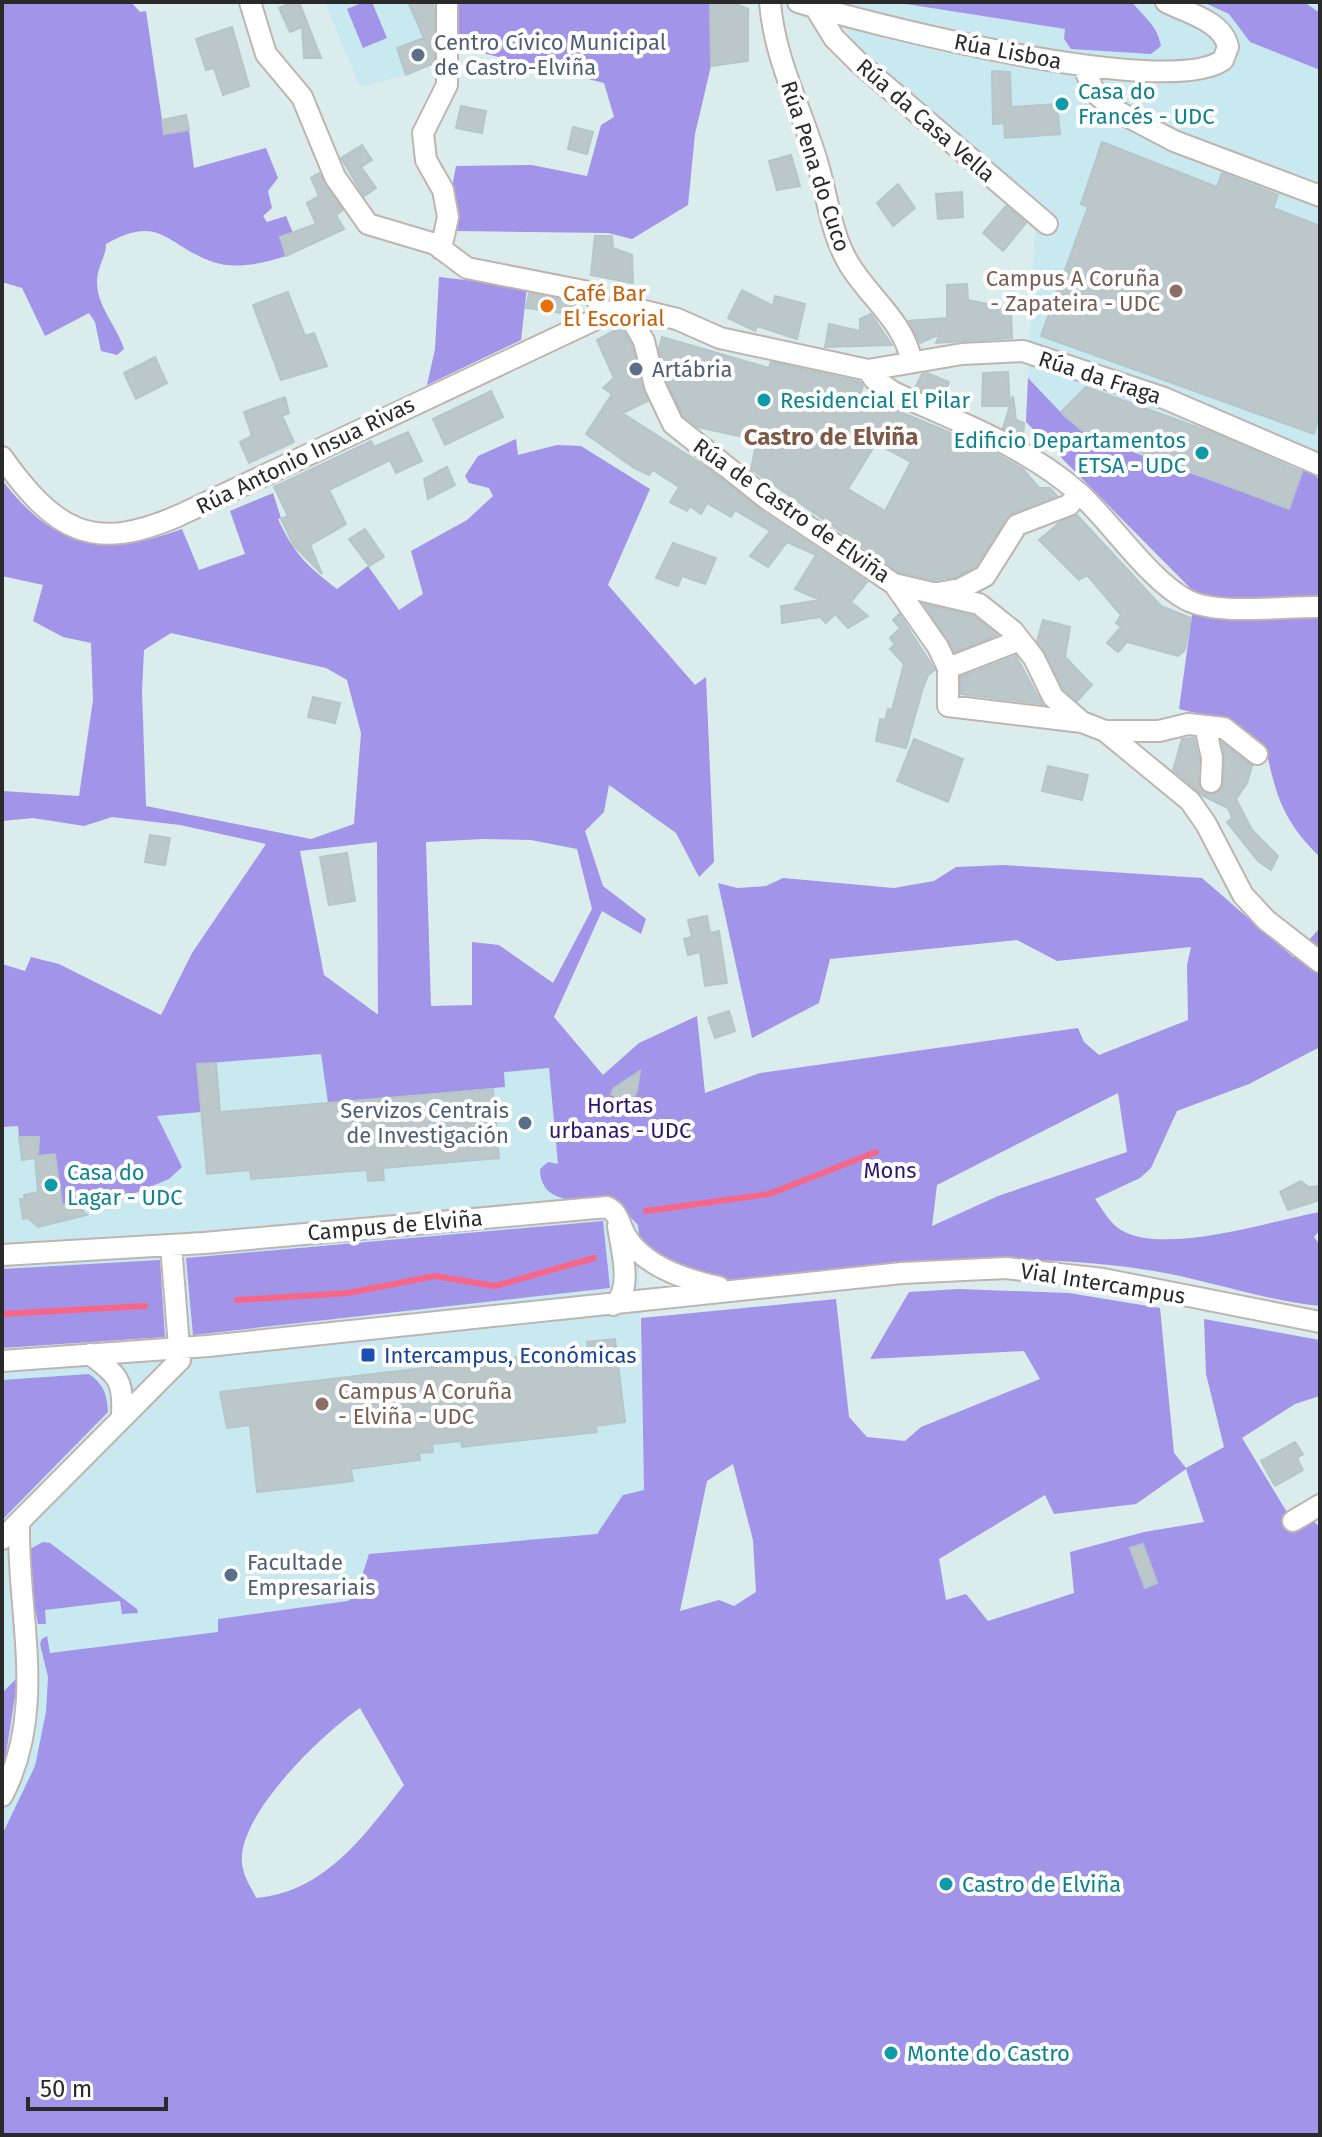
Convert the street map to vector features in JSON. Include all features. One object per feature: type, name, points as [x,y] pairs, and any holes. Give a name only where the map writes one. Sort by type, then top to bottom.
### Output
[{"type":"street","points":[[250,2],[266,54],[302,97],[335,177],[368,224],[441,249],[467,268],[594,293],[603,315]]},
{"type":"street","points":[[441,249],[448,217],[443,190],[426,160],[423,133],[447,85],[447,2]]},
{"type":"street","name":"Rúa Pena do Cuco","points":[[770,2],[785,69],[818,165],[836,239],[850,265],[903,337],[911,360]]},
{"type":"street","name":"Rúa Lisboa","points":[[806,5],[930,37],[1083,66],[1154,71],[1209,67],[1223,60],[1228,47],[1222,33],[1207,21],[1166,2]]},
{"type":"street","name":"Rúa da Casa Vella","points":[[806,5],[859,63],[1047,224]]},
{"type":"street","points":[[1083,66],[1089,84],[1108,106],[1174,141],[1320,196]]},
{"type":"street","points":[[624,306],[677,319],[720,338],[868,370],[874,379],[893,392],[1019,450],[1079,493],[1146,565],[1188,600],[1229,608],[1320,607]]},
{"type":"street","name":"Rúa Antonio Insua Rivas","points":[[2,457],[44,509],[68,525],[96,535],[122,535],[180,515],[624,306]]},
{"type":"street","name":"Rúa de Castro de Elviña","points":[[624,306],[644,341],[655,386],[673,424],[767,499],[894,584],[979,604],[1020,640],[1053,697],[1082,722]]},
{"type":"street","name":"Rúa da Fraga","points":[[868,370],[911,360],[1023,351],[1164,398],[1317,463]]},
{"type":"street","points":[[930,594],[960,589],[985,576],[1017,525],[1069,505],[1079,493]]},
{"type":"street","points":[[894,584],[938,647],[948,668],[948,706],[1082,722],[1105,731],[1190,801],[1206,824],[1243,895],[1266,920],[1320,962]]},
{"type":"street","points":[[948,668],[1020,640]]},
{"type":"street","points":[[1105,731],[1159,731],[1188,724],[1224,728],[1257,754]]},
{"type":"street","points":[[1205,726],[1212,758],[1211,782]]},
{"type":"street","name":"Campus de Elviña","points":[[2,1255],[171,1245],[607,1207],[616,1214]]},
{"type":"street","points":[[616,1214],[634,1247],[665,1269],[699,1282],[740,1290]]},
{"type":"street","points":[[613,1305],[620,1300],[624,1287],[616,1214]]},
{"type":"street","points":[[2,1539],[180,1360],[171,1245]]},
{"type":"street","name":"Vial Intercampus","points":[[740,1290],[902,1273],[1006,1268],[1103,1279],[1320,1322]]},
{"type":"street","points":[[2,1361],[180,1348],[740,1290]]},
{"type":"street","points":[[90,1354],[118,1376],[123,1392],[122,1415]]},
{"type":"street","points":[[1293,1521],[1320,1505]]},
{"type":"street","points":[[2,1796],[20,1753],[28,1710],[29,1665],[18,1573],[19,1522]]},
{"type":"shaded area","points":[[325,2],[432,2],[439,18],[438,34],[397,48],[406,75],[360,87]]},
{"type":"shaded area","name":"Campus A Coruña - Zapateira - UDC","points":[[834,2],[893,2],[1065,29],[1076,2],[1320,2],[1320,567],[1026,422],[1036,205],[854,48]]},
{"type":"shaded area","name":"Campus A Coruña - Elviña - UDC","points":[[2,964],[206,1030],[533,1008],[602,1075],[639,1043],[638,1225],[644,1490],[623,1495],[597,1534],[411,1551],[2,1889]]},
{"type":"green space","points":[[2,2],[131,2],[140,12],[146,11],[164,133],[189,130],[194,168],[266,148],[278,178],[268,191],[272,208],[263,216],[267,222],[286,216],[293,233],[280,238],[286,256],[250,265],[222,264],[197,255],[162,235],[139,231],[124,235],[106,244],[97,282],[100,300],[124,349],[117,355],[101,351],[95,322],[89,313],[45,336],[22,288],[2,282]]},
{"type":"green space","points":[[372,2],[387,38],[363,48],[347,9]]},
{"type":"green space","points":[[452,2],[710,2],[711,66],[695,134],[688,205],[632,239],[608,233],[456,231],[452,187],[456,166],[532,165],[587,176],[601,125],[614,117],[604,83],[454,46]]},
{"type":"green space","points":[[893,2],[1132,2],[1153,27],[1161,46],[1151,54],[1071,49],[1064,39],[1065,29]]},
{"type":"green space","points":[[1203,2],[1304,2],[1320,13],[1320,70],[1250,42],[1229,14]]},
{"type":"green space","points":[[439,277],[527,287],[521,340],[427,385],[435,349]]},
{"type":"green space","points":[[1028,378],[1068,420],[1100,440],[1289,509],[1304,466],[1320,480],[1320,857],[1298,832],[1283,808],[1266,749],[1221,719],[1179,709],[1195,593],[1026,422]]},
{"type":"green space","points":[[516,439],[518,455],[557,445],[581,446],[650,489],[608,585],[695,685],[706,677],[714,862],[699,877],[676,833],[609,785],[604,812],[585,831],[603,886],[646,919],[641,934],[602,911],[554,1017],[603,1075],[639,1043],[697,1016],[705,1093],[760,1073],[1078,1028],[1084,1042],[1099,1055],[1188,1020],[1187,965],[1191,947],[1057,961],[1017,940],[830,959],[819,1003],[752,1038],[718,883],[737,888],[766,886],[783,878],[894,888],[934,881],[956,867],[1004,865],[1202,878],[1293,957],[1320,928],[1320,1047],[1249,1084],[1177,1111],[1151,1168],[1140,1178],[1095,1199],[1118,1228],[1137,1236],[1160,1239],[1217,1234],[1320,1212],[1320,1230],[1314,1237],[1320,1245],[1320,1306],[1141,1269],[1037,1260],[882,1265],[726,1282],[701,1278],[640,1245],[638,1225],[615,1201],[567,1199],[556,1196],[542,1182],[540,1169],[548,1162],[558,1164],[549,1068],[504,1072],[505,1087],[328,1103],[321,1054],[198,1064],[201,1112],[157,1116],[182,1167],[169,1179],[88,1213],[86,1207],[62,1205],[55,1154],[38,1156],[38,1137],[19,1137],[18,1126],[2,1127],[2,964],[25,971],[31,957],[59,964],[161,1015],[192,953],[266,844],[180,825],[112,817],[84,826],[33,818],[2,821],[2,791],[79,796],[93,700],[91,643],[63,637],[33,621],[43,585],[2,576],[2,480],[21,503],[41,520],[61,533],[82,541],[128,543],[182,529],[199,570],[245,554],[230,511],[273,493],[281,518],[278,519],[309,566],[337,589],[368,566],[399,610],[423,594],[411,551],[467,520],[493,496],[489,488],[469,483],[465,476],[478,456]],"holes":[[[171,633],[326,668],[347,680],[361,733],[354,824],[311,839],[146,806],[142,691],[144,650]],[[531,840],[577,849],[592,909],[553,983],[499,945],[472,942],[472,1005],[431,1006],[426,842]],[[377,842],[378,1014],[324,975],[300,851]],[[1118,1093],[1127,1152],[998,1196],[932,1226],[937,1185]]]},
{"type":"green space","points":[[603,1221],[610,1288],[193,1335],[186,1258]]},
{"type":"green space","points":[[160,1260],[165,1337],[2,1348],[2,1269]]},
{"type":"green space","points":[[959,1289],[1069,1293],[1160,1308],[1174,1453],[1186,1468],[1224,1447],[1206,1374],[1204,1319],[1320,1340],[1320,1396],[1295,1404],[1242,1438],[1288,1514],[1320,1497],[1320,1517],[1314,1521],[1320,1528],[1320,2135],[2,2135],[2,1835],[35,1766],[46,1712],[48,1677],[40,1644],[42,1639],[47,1636],[50,1653],[218,1632],[218,1619],[348,1601],[356,1595],[369,1554],[597,1534],[623,1495],[644,1490],[641,1318],[836,1299],[849,1417],[867,1437],[905,1441],[921,1427],[1040,1379],[1024,1351],[870,1359],[909,1292]],"holes":[[[733,1464],[753,1540],[756,1592],[734,1606],[719,1600],[680,1611],[707,1481]],[[1186,1469],[1204,1522],[1144,1532],[1070,1552],[1074,1593],[988,1621],[966,1594],[946,1600],[939,1559],[1045,1495],[1054,1514],[1136,1504]],[[360,1708],[404,1785],[358,1842],[323,1873],[281,1894],[256,1898],[243,1869],[243,1849],[251,1827],[283,1780]]]},
{"type":"green space","points":[[89,1374],[104,1390],[108,1412],[2,1520],[2,1380]]},
{"type":"green space","points":[[43,1542],[50,1543],[137,1609],[138,1613],[122,1614],[120,1601],[45,1610],[46,1624],[38,1624],[26,1564],[28,1550]]},
{"type":"green space","points":[[18,1677],[5,1760],[2,1765],[2,1693]]},
{"type":"building","points":[[299,2],[321,58],[304,58],[302,27],[290,32],[279,8]]},
{"type":"building","points":[[408,2],[432,2],[434,63],[406,75],[397,48],[424,38]]},
{"type":"building","points":[[710,2],[732,2],[748,9],[748,61],[711,66]]},
{"type":"building","points":[[232,27],[249,86],[223,95],[214,68],[206,70],[196,39]]},
{"type":"building","name":"Casa do Francés - UDC","points":[[992,71],[1010,72],[1011,107],[1057,104],[1060,134],[1005,138],[1004,123],[993,124]]},
{"type":"building","points":[[461,106],[486,111],[482,133],[456,128]]},
{"type":"building","points":[[186,115],[189,130],[164,134],[162,120]]},
{"type":"building","points":[[573,127],[593,132],[587,154],[568,149]]},
{"type":"building","points":[[1102,142],[1217,187],[1222,173],[1278,195],[1273,208],[1320,226],[1320,412],[1314,434],[1041,336],[1088,207],[1081,204]]},
{"type":"building","points":[[362,145],[372,160],[361,167],[376,188],[364,196],[341,158]]},
{"type":"building","points":[[791,155],[800,186],[777,190],[769,161]]},
{"type":"building","points":[[319,173],[343,210],[336,215],[344,229],[286,256],[280,237],[316,224],[307,203],[319,196],[311,178]]},
{"type":"building","points":[[898,184],[915,208],[893,226],[877,203]]},
{"type":"building","points":[[962,192],[963,217],[938,219],[936,194]]},
{"type":"building","points":[[1006,206],[1026,223],[1003,251],[983,233]]},
{"type":"building","points":[[595,236],[612,236],[613,248],[632,255],[633,283],[591,275]]},
{"type":"building","points":[[967,284],[968,300],[1011,309],[1012,338],[936,343],[940,334],[920,343],[909,321],[947,318],[947,285]]},
{"type":"building","points":[[742,290],[773,306],[775,296],[805,304],[797,339],[757,326],[755,331],[728,318]]},
{"type":"building","points":[[288,292],[305,336],[314,333],[327,366],[281,380],[253,305]]},
{"type":"building","points":[[529,293],[582,304],[563,313],[526,308]]},
{"type":"building","points":[[871,314],[892,345],[825,347],[829,324],[860,331],[860,319]]},
{"type":"building","points":[[621,327],[632,346],[648,401],[625,412],[619,411],[705,466],[760,510],[867,582],[851,602],[868,616],[848,628],[835,614],[826,623],[820,617],[782,623],[781,606],[820,600],[795,589],[816,555],[787,542],[768,567],[750,556],[770,531],[735,510],[731,517],[707,503],[701,514],[690,506],[687,511],[670,502],[679,487],[653,470],[649,475],[634,468],[586,434],[612,394],[603,388],[614,378],[597,340]]},
{"type":"building","points":[[662,337],[769,368],[771,362],[860,382],[863,386],[860,395],[984,447],[1023,469],[1039,488],[1050,488],[1057,496],[1012,513],[976,566],[956,577],[934,580],[899,572],[751,469],[757,440],[698,427],[683,416],[667,382],[659,349]],"holes":[[[876,443],[911,462],[885,511],[848,489]]]},
{"type":"building","points":[[155,357],[167,383],[136,399],[124,373]]},
{"type":"building","points":[[1008,372],[1010,406],[982,406],[983,373]]},
{"type":"building","points":[[922,374],[949,382],[942,400],[915,388]]},
{"type":"building","name":"Edificio Departamentos ETSA - UDC","points":[[1086,387],[1216,434],[1302,472],[1289,509],[1081,430],[1061,412]]},
{"type":"building","points":[[491,391],[503,417],[445,445],[433,419]]},
{"type":"building","points":[[1013,396],[1016,420],[1024,423],[1023,439],[1003,428]]},
{"type":"building","points":[[285,397],[289,413],[282,416],[294,442],[249,463],[240,442],[252,436],[244,412]]},
{"type":"building","points":[[408,432],[422,461],[396,473],[390,460],[329,490],[346,524],[310,545],[322,574],[294,546],[281,519],[288,516],[274,487],[371,441],[374,447]]},
{"type":"building","points":[[447,467],[455,485],[428,499],[424,479]]},
{"type":"building","points":[[1077,515],[1161,606],[1191,618],[1185,650],[1178,656],[1127,642],[1118,652],[1107,643],[1121,627],[1116,623],[1121,615],[1087,575],[1079,580],[1039,540],[1060,522]]},
{"type":"building","points":[[365,529],[384,557],[369,566],[349,539]]},
{"type":"building","points":[[673,543],[716,558],[705,584],[682,576],[678,586],[656,578]]},
{"type":"building","points":[[924,604],[973,616],[997,635],[955,652]]},
{"type":"building","points":[[899,614],[935,670],[928,675],[922,691],[906,748],[876,741],[880,719],[885,720],[888,709],[892,710],[904,664],[890,649],[895,644],[890,638],[900,628],[893,620]]},
{"type":"building","points":[[1043,620],[1070,627],[1065,657],[1092,685],[1077,701],[1064,689],[1037,641]]},
{"type":"building","points":[[1016,656],[1042,704],[961,694],[961,677]]},
{"type":"building","points":[[313,697],[340,703],[335,723],[308,717]]},
{"type":"building","points":[[1194,738],[1199,759],[1198,782],[1205,793],[1216,794],[1222,788],[1225,758],[1222,743],[1252,766],[1247,783],[1236,799],[1252,830],[1278,856],[1271,870],[1258,861],[1227,822],[1232,818],[1228,808],[1203,796],[1173,770],[1182,739]]},
{"type":"building","points":[[914,739],[963,759],[948,802],[897,781]]},
{"type":"building","points":[[1048,766],[1088,775],[1082,800],[1042,791]]},
{"type":"building","points":[[150,835],[170,838],[165,865],[145,862]]},
{"type":"building","points":[[347,853],[355,901],[329,905],[320,857]]},
{"type":"building","points":[[707,916],[710,933],[719,931],[727,983],[705,986],[700,952],[688,955],[684,939],[692,937],[688,920]]},
{"type":"building","points":[[729,1011],[735,1031],[715,1038],[708,1018]]},
{"type":"building","points":[[216,1063],[220,1112],[493,1089],[499,1158],[383,1168],[384,1180],[368,1181],[367,1170],[251,1179],[250,1170],[207,1174],[197,1064]]},
{"type":"building","points":[[640,1071],[633,1098],[623,1101],[611,1094],[614,1088]]},
{"type":"building","name":"Casa do Lagar - UDC","points":[[19,1137],[39,1137],[38,1156],[55,1154],[62,1205],[74,1202],[87,1215],[38,1227],[28,1218],[23,1219],[20,1199],[38,1192],[35,1158],[22,1160]]},
{"type":"building","points":[[1301,1181],[1308,1187],[1320,1186],[1320,1200],[1288,1210],[1280,1192]]},
{"type":"building","points":[[615,1339],[625,1422],[596,1426],[597,1432],[462,1447],[461,1441],[432,1444],[433,1452],[419,1453],[420,1460],[351,1469],[353,1481],[257,1492],[250,1425],[227,1428],[220,1392],[588,1349],[587,1342]]},
{"type":"building","points":[[1295,1442],[1303,1454],[1297,1458],[1303,1470],[1275,1486],[1261,1461]]},
{"type":"building","points":[[1143,1544],[1157,1583],[1145,1588],[1130,1548]]},
{"type":"waterway","points":[[646,1211],[769,1194],[876,1152]]},
{"type":"waterway","points":[[237,1300],[348,1293],[435,1276],[495,1286],[594,1258]]},
{"type":"waterway","points":[[2,1314],[145,1306]]},
{"type":"place","name":"Centro Cívico Municipal de Castro-Elviña","points":[[418,55]]},
{"type":"place","name":"Casa do Francés - UDC","points":[[1062,104]]},
{"type":"place","name":"Campus A Coruña - Zapateira - UDC","points":[[1176,291]]},
{"type":"place","name":"Café Bar El Escorial","points":[[547,306]]},
{"type":"place","name":"Artábria","points":[[636,369]]},
{"type":"place","name":"Residencial El Pilar","points":[[764,400]]},
{"type":"place","name":"Edificio Departamentos ETSA - UDC","points":[[1202,453]]},
{"type":"place","name":"Servizos Centrais de Investigación","points":[[525,1123]]},
{"type":"place","name":"Casa do Lagar - UDC","points":[[51,1185]]},
{"type":"place","name":"Intercampus, Económicas","points":[[368,1355]]},
{"type":"place","name":"Campus A Coruña - Elviña - UDC","points":[[322,1404]]},
{"type":"place","name":"Facultade Empresariais","points":[[231,1575]]},
{"type":"place","name":"Castro de Elviña","points":[[946,1884]]},
{"type":"place","name":"Monte do Castro","points":[[891,2053]]},
{"type":"district","name":"Castro de Elviña","points":[[831,437]]},
{"type":"park label","name":"Hortas urbanas - UDC","points":[[620,1118]]},
{"type":"park label","name":"Mons","points":[[890,1170]]}]
